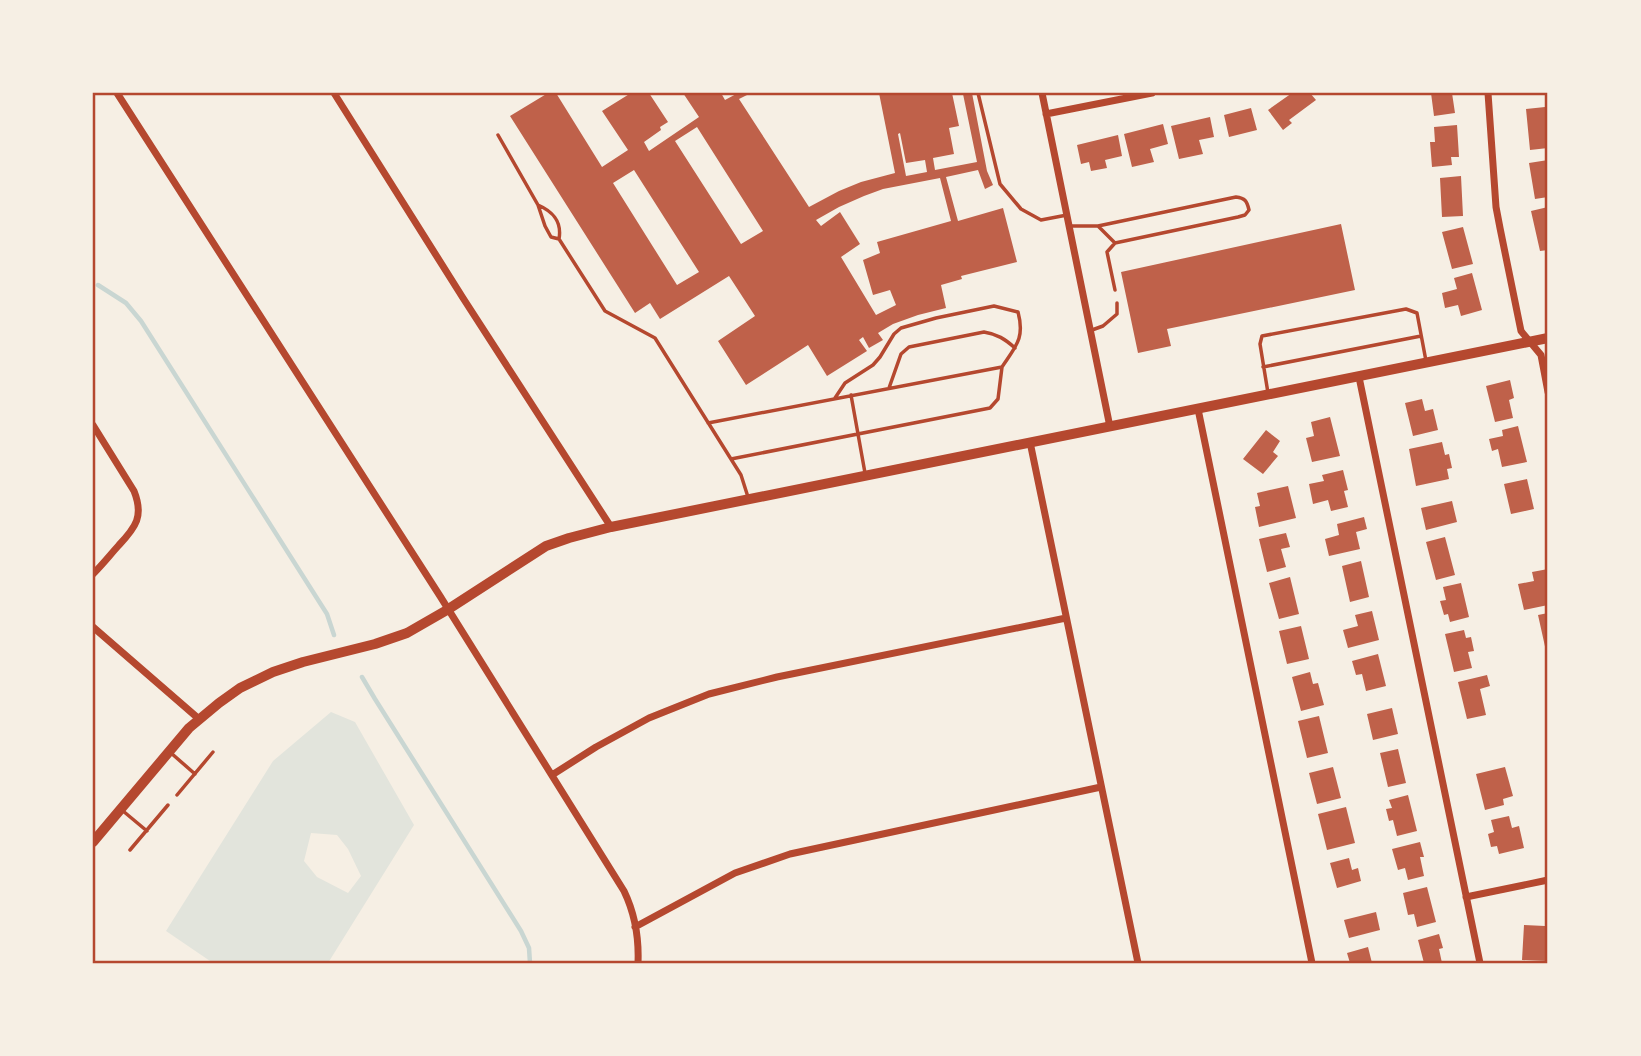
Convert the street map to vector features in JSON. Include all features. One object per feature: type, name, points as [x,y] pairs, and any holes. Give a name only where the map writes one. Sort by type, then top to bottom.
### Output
[{"type":"street","points":[[117,93],[624,891],[635,927],[638,963]]},
{"type":"street","points":[[334,93],[611,527]]},
{"type":"street","points":[[1042,93],[1110,427]]},
{"type":"street","points":[[1046,114],[1152,93]]},
{"type":"street","points":[[1488,93],[1496,207],[1521,331],[1541,355],[1548,392]]},
{"type":"street","points":[[93,842],[199,719],[219,703],[256,680],[303,662],[407,633],[546,546],[569,538],[865,475],[1548,338]]},
{"type":"street","points":[[1359,377],[1480,963]]},
{"type":"street","points":[[1198,410],[1311,963]]},
{"type":"street","points":[[93,425],[134,491],[139,510],[132,531],[93,574]]},
{"type":"street","points":[[1030,442],[1138,963]]},
{"type":"street","points":[[552,775],[649,718],[709,694],[776,677],[1066,618]]},
{"type":"street","points":[[93,626],[199,719]]},
{"type":"street","points":[[635,927],[735,873],[790,854],[1101,787]]},
{"type":"street","points":[[1466,897],[1548,880]]},
{"type":"lane","points":[[978,93],[1000,184],[1021,209],[1041,220],[1067,215]]},
{"type":"lane","points":[[498,135],[538,205],[551,237],[559,239],[605,311],[655,338],[741,475],[748,499]]},
{"type":"lane","points":[[1070,226],[1098,226],[1236,197],[1248,202],[1249,210],[1238,218],[1115,243],[1107,252],[1115,290]]},
{"type":"lane","points":[[538,205],[557,218],[561,229],[559,239]]},
{"type":"lane","points":[[1098,226],[1115,243]]},
{"type":"lane","points":[[1090,331],[1103,326],[1118,314],[1117,303]]},
{"type":"lane","points":[[731,459],[990,408],[998,399],[1002,367],[1015,348],[1021,330],[1017,312],[994,306],[912,323],[901,328],[873,365],[845,383],[835,398]]},
{"type":"lane","points":[[1268,395],[1259,344],[1262,336],[1406,309],[1417,313],[1426,363]]},
{"type":"lane","points":[[888,388],[901,354],[909,346],[984,332],[1003,337],[1015,348]]},
{"type":"lane","points":[[1264,367],[1421,336]]},
{"type":"lane","points":[[708,423],[1002,367]]},
{"type":"lane","points":[[852,395],[865,475]]},
{"type":"lane","points":[[170,752],[195,774]]},
{"type":"lane","points":[[177,795],[213,752]]},
{"type":"lane","points":[[131,850],[168,805]]},
{"type":"lane","points":[[122,810],[147,831]]},
{"type":"shaded area","points":[[331,712],[355,722],[414,825],[328,963],[213,963],[166,931],[273,761]],"holes":[[[311,833],[337,835],[348,849],[361,876],[348,893],[317,877],[304,861]]]},
{"type":"building","points":[[548,93],[556,93],[602,167],[628,150],[602,111],[631,93],[649,93],[668,122],[644,142],[649,151],[699,117],[683,93],[721,93],[725,100],[738,93],[751,93],[739,99],[809,207],[861,182],[895,173],[879,93],[952,93],[959,126],[949,128],[954,154],[933,158],[935,170],[977,162],[963,94],[972,93],[987,171],[993,185],[985,189],[978,170],[946,177],[958,221],[1003,208],[1017,262],[961,276],[962,279],[941,285],[946,308],[893,324],[878,333],[883,340],[869,348],[863,337],[859,340],[867,351],[827,376],[808,345],[746,385],[718,341],[755,316],[729,276],[660,319],[650,303],[635,313],[510,116]],"holes":[[[697,127],[763,231],[741,244],[675,141]],[[900,133],[906,163],[925,160],[927,172],[906,176],[898,134]],[[634,170],[699,272],[677,285],[613,183]],[[940,178],[951,221],[877,242],[880,253],[863,260],[873,295],[890,290],[896,305],[876,315],[841,257],[860,244],[840,212],[821,226],[816,220],[839,207],[883,189]]]},
{"type":"building","points":[[1292,93],[1310,93],[1316,100],[1289,120],[1292,123],[1283,130],[1268,110]]},
{"type":"building","points":[[1431,93],[1452,93],[1455,113],[1434,116]]},
{"type":"building","points":[[1545,107],[1548,148],[1530,150],[1526,109]]},
{"type":"building","points":[[1251,108],[1257,130],[1229,137],[1224,115]]},
{"type":"building","points":[[1210,117],[1214,137],[1199,140],[1203,154],[1179,159],[1171,126]]},
{"type":"building","points":[[1163,124],[1168,144],[1150,149],[1154,162],[1132,167],[1124,134]]},
{"type":"building","points":[[1457,125],[1459,157],[1451,157],[1452,165],[1432,167],[1430,142],[1435,142],[1434,127]]},
{"type":"building","points":[[1118,135],[1122,156],[1105,160],[1107,168],[1091,171],[1089,162],[1081,164],[1077,145]]},
{"type":"building","points":[[1548,160],[1548,197],[1535,199],[1529,163]]},
{"type":"building","points":[[1461,176],[1463,216],[1442,217],[1440,178]]},
{"type":"building","points":[[1548,207],[1548,250],[1540,251],[1531,211]]},
{"type":"building","points":[[1341,224],[1355,290],[1167,329],[1171,346],[1138,353],[1121,272]]},
{"type":"building","points":[[1463,227],[1473,264],[1452,269],[1442,232]]},
{"type":"building","points":[[1472,273],[1482,310],[1461,316],[1458,305],[1445,308],[1442,293],[1457,289],[1454,278]]},
{"type":"building","points":[[1510,380],[1514,398],[1509,400],[1513,418],[1495,422],[1486,386]]},
{"type":"building","points":[[1422,399],[1425,411],[1433,409],[1438,430],[1413,436],[1405,403]]},
{"type":"building","points":[[1330,417],[1340,456],[1312,462],[1306,438],[1314,436],[1311,422]]},
{"type":"building","points":[[1518,426],[1527,462],[1502,467],[1498,449],[1492,451],[1489,439],[1503,436],[1502,430]]},
{"type":"building","points":[[1266,430],[1280,441],[1273,452],[1278,456],[1263,474],[1243,459]]},
{"type":"building","points":[[1442,442],[1445,455],[1449,454],[1452,468],[1447,469],[1449,479],[1416,486],[1409,449]]},
{"type":"building","points":[[1343,470],[1348,490],[1344,491],[1348,507],[1331,511],[1328,500],[1313,504],[1309,484],[1324,481],[1322,475]]},
{"type":"building","points":[[1527,479],[1534,509],[1511,514],[1504,484]]},
{"type":"building","points":[[1288,486],[1296,518],[1259,527],[1255,507],[1260,506],[1257,493]]},
{"type":"building","points":[[1452,501],[1457,522],[1426,530],[1421,508]]},
{"type":"building","points":[[1364,517],[1367,529],[1356,532],[1360,549],[1329,556],[1325,539],[1339,535],[1337,524]]},
{"type":"building","points":[[1286,533],[1290,547],[1281,549],[1286,567],[1267,572],[1259,539]]},
{"type":"building","points":[[1445,537],[1455,575],[1436,580],[1426,542]]},
{"type":"building","points":[[1361,561],[1369,597],[1350,602],[1342,566]]},
{"type":"building","points":[[1548,569],[1548,605],[1524,610],[1518,584],[1534,581],[1532,572]]},
{"type":"building","points":[[1290,577],[1299,614],[1279,619],[1269,583]]},
{"type":"building","points":[[1461,583],[1469,617],[1450,622],[1448,614],[1444,615],[1440,601],[1446,600],[1443,587]]},
{"type":"building","points":[[1372,611],[1379,640],[1348,648],[1343,630],[1358,626],[1355,615]]},
{"type":"building","points":[[1548,613],[1548,651],[1546,651],[1538,615]]},
{"type":"building","points":[[1301,626],[1309,659],[1287,664],[1279,631]]},
{"type":"building","points":[[1464,630],[1466,638],[1471,637],[1474,651],[1468,652],[1472,668],[1454,672],[1445,634]]},
{"type":"building","points":[[1378,654],[1386,686],[1366,691],[1362,674],[1356,675],[1352,661]]},
{"type":"building","points":[[1310,672],[1313,684],[1318,683],[1324,705],[1301,711],[1292,677]]},
{"type":"building","points":[[1487,675],[1490,686],[1480,689],[1486,715],[1467,719],[1458,682]]},
{"type":"building","points":[[1392,708],[1398,734],[1373,740],[1367,714]]},
{"type":"building","points":[[1319,716],[1328,753],[1307,758],[1298,721]]},
{"type":"building","points":[[1398,749],[1406,783],[1388,787],[1380,753]]},
{"type":"building","points":[[1333,767],[1341,798],[1317,804],[1309,773]]},
{"type":"building","points":[[1505,767],[1513,796],[1503,799],[1504,805],[1485,810],[1476,774]]},
{"type":"building","points":[[1408,795],[1417,831],[1397,836],[1393,820],[1389,821],[1386,809],[1392,808],[1389,800]]},
{"type":"building","points":[[1346,807],[1355,843],[1327,850],[1318,814]]},
{"type":"building","points":[[1509,816],[1512,828],[1519,826],[1524,848],[1499,854],[1497,846],[1491,847],[1488,834],[1494,832],[1491,820]]},
{"type":"building","points":[[1420,842],[1424,857],[1420,857],[1424,876],[1408,880],[1405,868],[1398,870],[1392,849]]},
{"type":"building","points":[[1349,858],[1352,870],[1358,868],[1361,881],[1337,888],[1330,863]]},
{"type":"building","points":[[1427,887],[1436,922],[1417,927],[1414,914],[1408,915],[1403,893]]},
{"type":"building","points":[[1376,912],[1380,930],[1349,938],[1344,920]]},
{"type":"building","points":[[1524,925],[1545,926],[1548,961],[1522,960]]},
{"type":"building","points":[[1439,934],[1443,948],[1439,949],[1442,963],[1424,963],[1418,940]]},
{"type":"building","points":[[1368,947],[1372,963],[1350,963],[1347,953]]},
{"type":"waterway","points":[[98,285],[126,303],[141,321],[327,614],[334,635]]},
{"type":"waterway","points":[[362,677],[521,931],[529,948],[530,963]]}]
